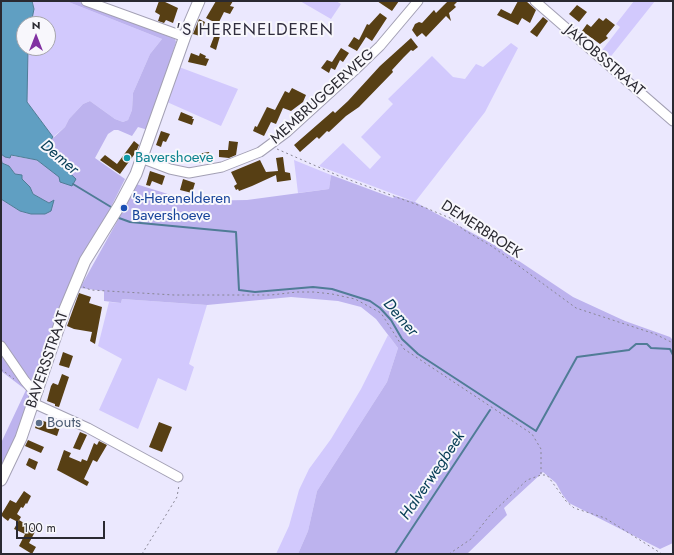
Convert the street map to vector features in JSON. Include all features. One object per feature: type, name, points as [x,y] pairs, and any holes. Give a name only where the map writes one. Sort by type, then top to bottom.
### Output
[{"type":"main road","name":"BAVERSSTRAAT","points":[[1,480],[15,454],[75,285],[86,261],[128,190],[199,1]]},
{"type":"street","points":[[86,1],[185,36]]},
{"type":"street","name":"MEMBRUGGERWEG","points":[[141,158],[170,169],[190,173],[222,167],[240,161],[270,146],[380,46],[418,1]]},
{"type":"street","name":"JAKOBSSTRAAT","points":[[535,1],[673,121]]},
{"type":"street","points":[[1,346],[25,381],[31,388],[38,390]]},
{"type":"street","points":[[33,403],[88,428],[178,477]]},
{"type":"path","name":"DEMERBROEK","points":[[270,146],[339,176],[450,218],[464,230],[493,246],[576,308],[655,334],[673,343]]},
{"type":"path","points":[[75,285],[91,290],[174,295],[271,295],[314,292],[355,299],[381,313],[404,349],[532,434],[541,449],[541,475]]},
{"type":"path","points":[[449,554],[471,539],[491,514],[527,480],[541,475],[547,475],[566,501],[574,508],[605,518],[662,554]]},
{"type":"path","points":[[142,554],[176,497],[180,488],[178,477]]},
{"type":"shaded area","points":[[32,1],[66,1],[162,39],[150,54],[133,93],[132,110],[128,120],[123,122],[115,119],[90,101],[83,104],[69,119],[65,127],[53,137],[27,102],[28,56],[56,56],[56,16],[33,16],[34,9]]},
{"type":"shaded area","points":[[66,1],[77,1],[175,39],[176,42],[148,130],[138,127],[132,136],[118,130],[114,130],[108,134],[95,158],[125,179],[95,239],[19,429],[1,469],[1,443],[26,390],[1,371],[1,199],[20,211],[31,214],[45,214],[54,200],[49,203],[33,194],[30,187],[15,174],[9,166],[2,163],[1,154],[37,160],[60,177],[76,179],[58,163],[61,159],[50,149],[51,140],[65,127],[69,119],[83,104],[90,101],[115,119],[123,122],[128,120],[132,110],[133,93],[150,54],[162,39]]},
{"type":"shaded area","points":[[300,1],[336,1],[341,4],[331,19]]},
{"type":"shaded area","points":[[634,1],[655,1],[608,60],[600,53],[620,27],[616,24]]},
{"type":"shaded area","points":[[511,43],[518,48],[485,112],[415,202],[319,166],[343,143],[370,169],[381,157],[361,137],[393,104],[388,99],[432,56],[453,77],[465,79],[476,64],[483,67]]},
{"type":"shaded area","points":[[179,67],[238,89],[221,126],[167,102]]},
{"type":"shaded area","points":[[294,160],[331,175],[329,189],[298,193]]},
{"type":"shaded area","points":[[331,175],[393,198],[395,196],[415,202],[498,247],[573,297],[625,321],[670,337],[673,340],[673,543],[660,549],[569,503],[556,483],[543,472],[504,508],[507,515],[467,554],[298,554],[308,531],[317,491],[387,382],[398,348],[376,319],[361,307],[338,301],[291,297],[207,305],[122,299],[121,303],[104,301],[104,291],[80,288],[136,184],[190,201],[247,200],[329,189]]},
{"type":"shaded area","points":[[122,299],[207,305],[189,364],[194,367],[186,391],[158,378],[138,429],[99,410],[122,359],[98,346],[109,302],[121,303]]},
{"type":"shaded area","points":[[388,335],[398,348],[387,382],[317,491],[308,531],[298,554],[276,554],[289,526],[299,490],[309,469],[331,439],[361,389]]},
{"type":"water","points":[[1,1],[32,1],[34,9],[33,16],[16,16],[16,56],[28,56],[27,102],[53,137],[51,140],[50,149],[61,159],[59,163],[76,179],[72,186],[60,182],[59,177],[37,160],[11,155],[10,158],[1,154]]},
{"type":"water","points":[[1,157],[2,163],[9,166],[15,174],[22,175],[22,179],[30,187],[33,194],[49,203],[54,200],[51,211],[45,214],[31,214],[20,211],[1,199]]},
{"type":"building","points":[[159,1],[163,1],[178,8],[173,23],[166,20],[164,23],[158,21],[160,15],[155,12]]},
{"type":"building","points":[[216,1],[233,1],[230,6],[234,7],[230,14],[224,12],[218,24],[206,18]]},
{"type":"building","points":[[377,1],[399,1],[392,11]]},
{"type":"building","points":[[448,1],[458,1],[454,5],[456,7],[449,13],[451,21],[446,16],[426,37],[422,33],[417,37],[412,30],[415,24],[419,22],[422,23],[434,10],[436,13]]},
{"type":"building","points":[[518,1],[526,1],[536,10],[530,23],[522,18],[518,25],[497,15],[501,9],[511,14]]},
{"type":"building","points":[[577,5],[587,12],[579,22],[569,14]]},
{"type":"building","points":[[380,13],[387,18],[372,41],[366,37],[357,51],[348,46],[354,37],[359,40],[367,24],[369,25]]},
{"type":"building","points":[[543,17],[548,21],[537,37],[530,32]]},
{"type":"building","points":[[599,18],[603,21],[606,18],[615,25],[606,36],[608,38],[600,44],[582,31],[587,24],[591,27]]},
{"type":"building","points":[[199,19],[205,22],[200,36],[193,34]]},
{"type":"building","points":[[215,34],[220,36],[216,50],[210,47]]},
{"type":"building","points":[[411,38],[418,47],[413,51],[411,50],[404,57],[392,70],[393,72],[359,107],[346,116],[329,132],[327,131],[319,139],[317,137],[300,152],[294,145],[333,111],[335,113],[380,66]]},
{"type":"building","points":[[341,48],[349,53],[343,62],[340,60],[335,70],[331,68],[329,73],[321,68],[327,60],[332,62]]},
{"type":"building","points":[[191,53],[199,56],[200,53],[206,56],[205,58],[209,59],[206,66],[188,62]]},
{"type":"building","points":[[292,88],[306,95],[303,102],[291,111],[283,108],[276,124],[271,122],[264,136],[253,131],[255,126],[257,127],[267,107],[275,110],[285,91],[289,93]]},
{"type":"building","points":[[181,112],[193,117],[192,119],[194,119],[192,125],[178,120]]},
{"type":"building","points":[[161,131],[170,134],[166,142],[163,141],[161,147],[156,145]]},
{"type":"building","name":"Bavershoeve","points":[[134,141],[139,145],[136,152],[120,174],[100,160],[105,155],[117,164]]},
{"type":"building","points":[[229,141],[238,142],[236,155],[229,158],[219,157],[219,150],[228,150]]},
{"type":"building","points":[[209,152],[211,161],[197,163],[197,154]]},
{"type":"building","points":[[283,157],[285,172],[290,173],[291,180],[277,182],[276,175],[239,191],[238,189],[236,190],[234,186],[237,184],[231,172],[260,160],[266,172],[278,171],[276,158]]},
{"type":"building","points":[[150,171],[165,176],[162,185],[152,181],[150,186],[146,185]]},
{"type":"building","points":[[183,179],[195,183],[192,193],[180,190]]},
{"type":"building","points":[[79,293],[91,297],[89,303],[102,307],[95,344],[90,341],[92,332],[74,329],[67,326]]},
{"type":"building","points":[[63,352],[73,356],[69,368],[59,365]]},
{"type":"building","points":[[62,374],[69,377],[59,407],[47,401],[51,386],[53,383],[58,385]]},
{"type":"building","points":[[38,419],[60,427],[57,436],[35,428]]},
{"type":"building","points":[[159,422],[172,427],[162,452],[149,447]]},
{"type":"building","points":[[80,432],[87,435],[80,450],[73,448]]},
{"type":"building","points":[[28,440],[44,447],[41,453],[25,446]]},
{"type":"building","points":[[99,441],[107,445],[97,462],[93,460],[84,479],[89,482],[87,486],[57,470],[64,450],[71,453],[69,457],[81,462],[82,459],[87,461],[94,443],[97,445]]},
{"type":"building","points":[[29,458],[38,462],[35,470],[26,465]]},
{"type":"building","points":[[24,491],[31,496],[27,504],[26,503],[23,508],[21,507],[17,514],[21,517],[18,522],[10,518],[8,521],[1,515],[10,500],[16,503]]},
{"type":"building","points":[[19,520],[36,530],[29,543],[36,547],[32,554],[19,546],[25,534],[14,529]]},
{"type":"waterway","name":"Demer","points":[[73,184],[111,207]]},
{"type":"waterway","name":"Demer","points":[[119,218],[130,222],[236,232],[239,290],[255,292],[313,287],[332,289],[370,301],[380,308],[391,320],[402,339],[418,354],[536,431],[577,357],[629,350],[636,344],[647,344],[651,348],[670,349],[673,355]]},
{"type":"waterway","name":"Halverwegbeek","points":[[395,554],[490,410]]},
{"type":"place","name":"Bavershoeve","points":[[127,158]]},
{"type":"place","name":"'s-Herenelderen Bavershoeve","points":[[124,208]]},
{"type":"place","name":"Bouts","points":[[39,423]]},
{"type":"district","name":"'S HERENELDEREN","points":[[255,31]]}]
